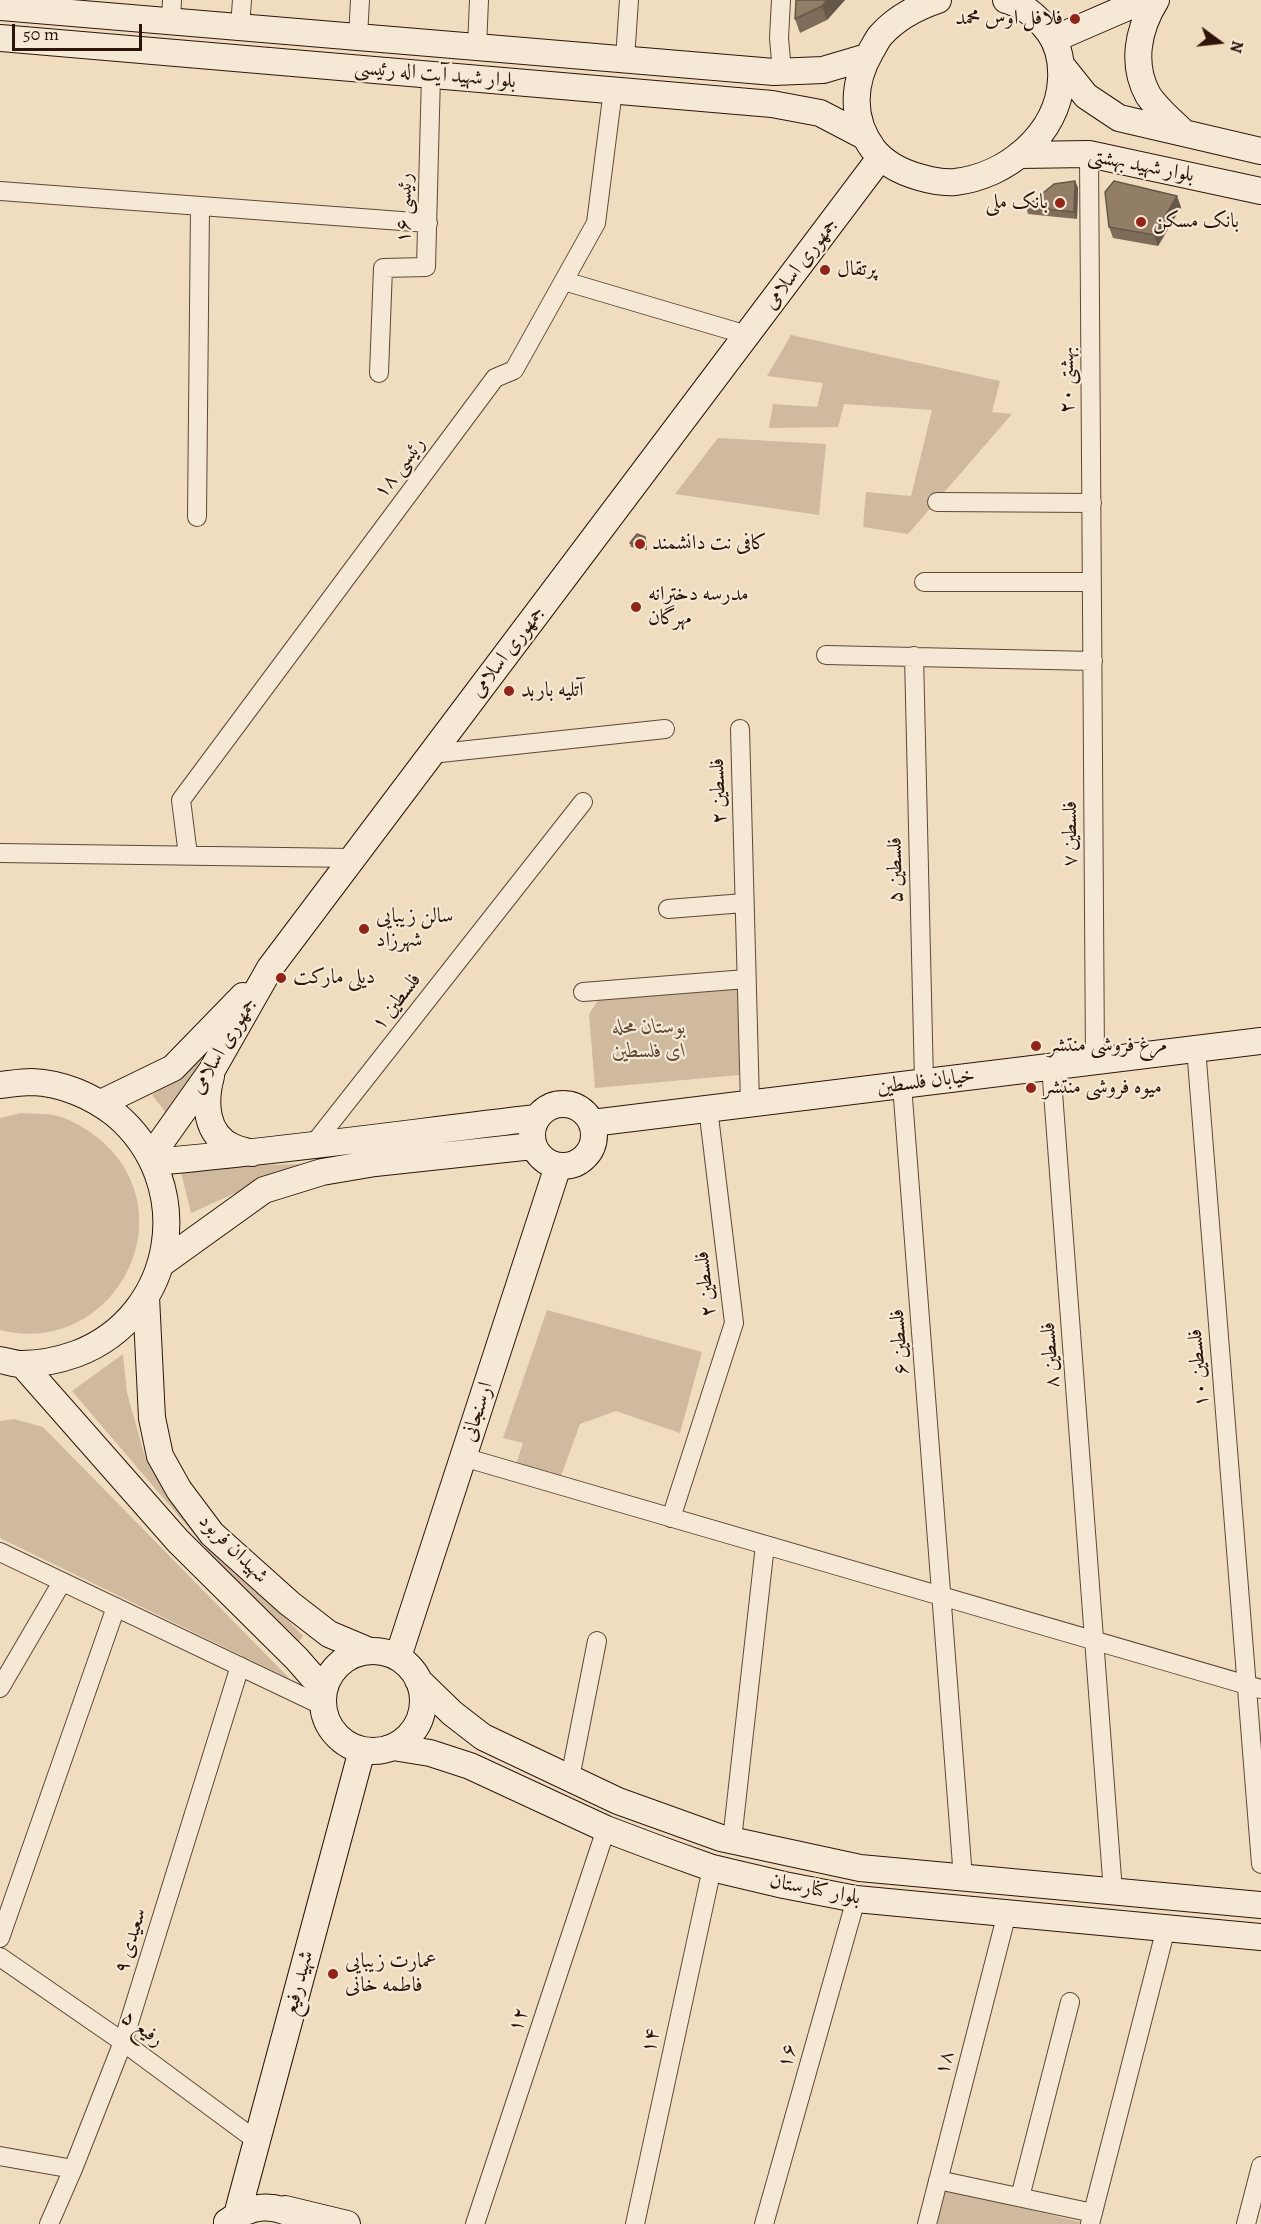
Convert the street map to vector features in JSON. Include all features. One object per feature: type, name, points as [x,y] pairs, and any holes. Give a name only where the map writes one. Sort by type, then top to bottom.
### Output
[{"type":"main road","points":[[938,0],[918,7],[880,36],[867,57],[857,82],[856,110],[864,136],[880,158],[903,173],[954,182],[999,168],[1019,155],[1038,139],[1060,93],[1062,66],[1054,39],[1034,9],[1006,0]]},
{"type":"main road","points":[[1054,39],[1144,0]]},
{"type":"main road","points":[[1156,0],[1146,15],[1136,57],[1148,94],[1184,133]]},
{"type":"main road","name":"بلوار شهید آیت اله رئیسی","points":[[0,7],[171,11],[240,27],[782,72],[823,70],[867,57]]},
{"type":"main road","name":"بلوار شهید آیت اله رئیسی","points":[[0,38],[772,104],[820,113],[864,136]]},
{"type":"main road","name":"بلوار شهید بهشتی","points":[[1062,66],[1086,96],[1119,118],[1261,151]]},
{"type":"main road","name":"بلوار شهید بهشتی","points":[[1019,155],[1089,154],[1261,191]]},
{"type":"main road","name":"جمهوری اسلامی","points":[[152,1159],[212,1070],[270,968],[880,158]]},
{"type":"main road","points":[[101,1103],[173,1068],[270,968]]},
{"type":"main road","name":"خیابان فلسطین","points":[[592,1123],[1261,1041]]},
{"type":"main road","points":[[212,1070],[206,1103],[212,1129],[232,1147],[255,1154]]},
{"type":"main road","points":[[0,1075],[68,1088],[101,1103],[130,1126],[152,1159],[164,1191],[168,1227],[161,1264],[146,1297],[123,1326],[93,1347],[59,1360],[9,1365]]},
{"type":"main road","points":[[0,1085],[32,1082]]},
{"type":"main road","points":[[558,1104],[572,1105],[584,1112],[592,1123],[594,1136],[591,1149],[583,1159],[572,1166],[548,1163],[539,1156],[533,1146],[531,1137],[536,1118],[546,1109],[558,1104]]},
{"type":"main road","points":[[152,1159],[255,1154],[536,1118]]},
{"type":"main road","points":[[161,1264],[264,1190],[322,1172],[375,1162],[533,1146]]},
{"type":"main road","name":"ارسنجانی","points":[[398,1657],[558,1166]]},
{"type":"main road","name":"شهيدان فربود","points":[[146,1297],[152,1418],[160,1456],[179,1491],[212,1534],[289,1603],[330,1634],[367,1650]]},
{"type":"main road","name":"شهيدان فربود","points":[[9,1365],[178,1541],[297,1659],[323,1698]]},
{"type":"main road","points":[[367,1650],[383,1651],[398,1657],[410,1667],[418,1680],[422,1695],[416,1726],[406,1738],[393,1747],[378,1751],[362,1750],[347,1744],[335,1734],[327,1721],[323,1698],[329,1675],[339,1663],[352,1654],[367,1650]]},
{"type":"main road","name":"بلوار کنارستان","points":[[418,1680],[452,1713],[483,1737],[618,1801],[732,1840],[860,1868],[1261,1905]]},
{"type":"main road","name":"بلوار کنارستان","points":[[393,1747],[430,1753],[470,1766],[606,1830],[712,1868],[856,1899],[1261,1937]]},
{"type":"main road","name":"شهید رفیع","points":[[230,2220],[256,2141],[362,1750]]},
{"type":"main road","points":[[230,2220],[264,2207],[292,2217],[347,2224]]},
{"type":"street","points":[[240,27],[242,0]]},
{"type":"street","points":[[358,37],[360,0]]},
{"type":"street","points":[[477,47],[480,0]]},
{"type":"street","points":[[625,59],[629,0]]},
{"type":"street","points":[[782,0],[779,38],[782,72]]},
{"type":"street","name":"رئیسی ۱۶","points":[[379,373],[383,268],[426,267],[431,75]]},
{"type":"street","name":"رئیسی ۱۸","points":[[188,855],[182,800],[495,378],[514,370],[564,281],[596,223],[613,90]]},
{"type":"street","name":"بهشتی ۲۰","points":[[1089,154],[1092,606]]},
{"type":"street","points":[[0,191],[428,223]]},
{"type":"street","points":[[197,517],[200,206]]},
{"type":"street","points":[[564,281],[747,335]]},
{"type":"street","points":[[937,502],[1092,503]]},
{"type":"street","points":[[924,582],[1092,582]]},
{"type":"street","name":"فلسطین ۷","points":[[1092,606],[1095,1061]]},
{"type":"street","points":[[826,655],[1093,661]]},
{"type":"street","name":"فلسطین ۵","points":[[913,1083],[914,656]]},
{"type":"street","points":[[431,754],[665,729]]},
{"type":"street","name":"فلسطین ۲","points":[[740,729],[750,1103]]},
{"type":"street","name":"فلسطین ۱","points":[[313,1145],[583,802]]},
{"type":"street","points":[[0,853],[353,858]]},
{"type":"street","points":[[668,909],[744,903]]},
{"type":"street","points":[[583,992],[746,979]]},
{"type":"street","name":"فلسطین ۱۰","points":[[1196,1048],[1254,1687],[1261,1864]]},
{"type":"street","name":"فلسطین ۸","points":[[1051,1066],[1113,1892]]},
{"type":"street","name":"فلسطین ۶","points":[[913,1083],[943,1596],[963,1878]]},
{"type":"street","name":"فلسطین ۲","points":[[671,1518],[734,1323],[708,1108]]},
{"type":"street","points":[[463,1457],[1254,1687]]},
{"type":"street","points":[[732,1840],[765,1545]]},
{"type":"street","points":[[0,1552],[240,1666],[323,1698]]},
{"type":"street","points":[[0,1688],[62,1582]]},
{"type":"street","points":[[0,1938],[116,1607]]},
{"type":"street","points":[[570,1778],[597,1641]]},
{"type":"street","name":"سعیدی ۹","points":[[49,2224],[74,2169],[123,2042],[240,1666]]},
{"type":"street","name":"۱۲","points":[[475,2224],[606,1830]]},
{"type":"street","name":"۱۴","points":[[635,2224],[712,1868]]},
{"type":"street","name":"۱۶","points":[[764,2224],[856,1899]]},
{"type":"street","name":"۱۸","points":[[927,2224],[1007,1913]]},
{"type":"street","points":[[938,2180],[1020,2197],[1092,2218],[1166,1928]]},
{"type":"street","name":"رفیع ۵","points":[[0,1957],[123,2042],[256,2141]]},
{"type":"street","points":[[1020,2197],[1070,2002]]},
{"type":"street","points":[[0,2156],[74,2169]]},
{"type":"street","points":[[1245,2224],[1261,2166]]},
{"type":"green space","points":[[791,335],[1000,381],[992,412],[1012,414],[908,534],[863,527],[866,492],[911,496],[932,410],[844,404],[838,427],[769,428],[773,404],[817,407],[823,383],[767,376]]},
{"type":"green space","points":[[718,438],[826,444],[819,515],[675,494]]},
{"type":"green space","name":"بوستان محله ای فلسطین","points":[[739,989],[739,1075],[595,1088],[589,1014],[598,1000]]},
{"type":"green space","points":[[209,1053],[167,1114],[152,1095]]},
{"type":"green space","points":[[21,1113],[64,1118],[89,1131],[105,1144],[129,1176],[139,1210],[137,1245],[124,1277],[103,1304],[74,1324],[39,1333],[0,1330],[0,1118]]},
{"type":"green space","points":[[300,1164],[191,1213],[180,1168]]},
{"type":"green space","points":[[547,1310],[702,1352],[680,1433],[616,1411],[580,1424],[561,1476],[516,1464],[523,1443],[503,1438]]},
{"type":"green space","points":[[123,1354],[127,1393],[145,1457],[218,1548],[303,1636],[298,1643],[211,1554],[72,1391]]},
{"type":"green space","points":[[14,1419],[43,1427],[290,1679],[0,1538],[0,1421]]},
{"type":"green space","points":[[946,2189],[1080,2222],[1080,2224],[937,2224]]},
{"type":"building","points":[[796,0],[827,0],[822,6],[795,19]]},
{"type":"building","points":[[1075,181],[1074,212],[1026,207],[1054,184]]},
{"type":"building","name":"بانک مسکن","points":[[1114,181],[1177,196],[1154,235],[1109,227],[1105,192]]},
{"type":"building","points":[[637,534],[645,537],[646,547],[630,543]]},
{"type":"place","name":"فلافل اوس محمد","points":[[1075,19]]},
{"type":"place","name":"بانک ملی","points":[[1060,203]]},
{"type":"place","name":"بانک مسکن","points":[[1141,222]]},
{"type":"place","name":"پرتقال","points":[[825,270]]},
{"type":"place","name":"کافی نت دانشمند","points":[[640,544]]},
{"type":"place","name":"مدرسه دخترانه مهرگان","points":[[636,607]]},
{"type":"place","name":"آتلیه باربد","points":[[509,691]]},
{"type":"place","name":"سالن زیبایی شهرزاد","points":[[364,929]]},
{"type":"place","name":"دیلی مارکت","points":[[281,978]]},
{"type":"place","name":"مرغ فروشی منتشر","points":[[1036,1046]]},
{"type":"place","name":"میوه فروشی منتشر","points":[[1031,1088]]},
{"type":"place","name":"عمارت زیبایی فاطمه خانی","points":[[333,1974]]}]
